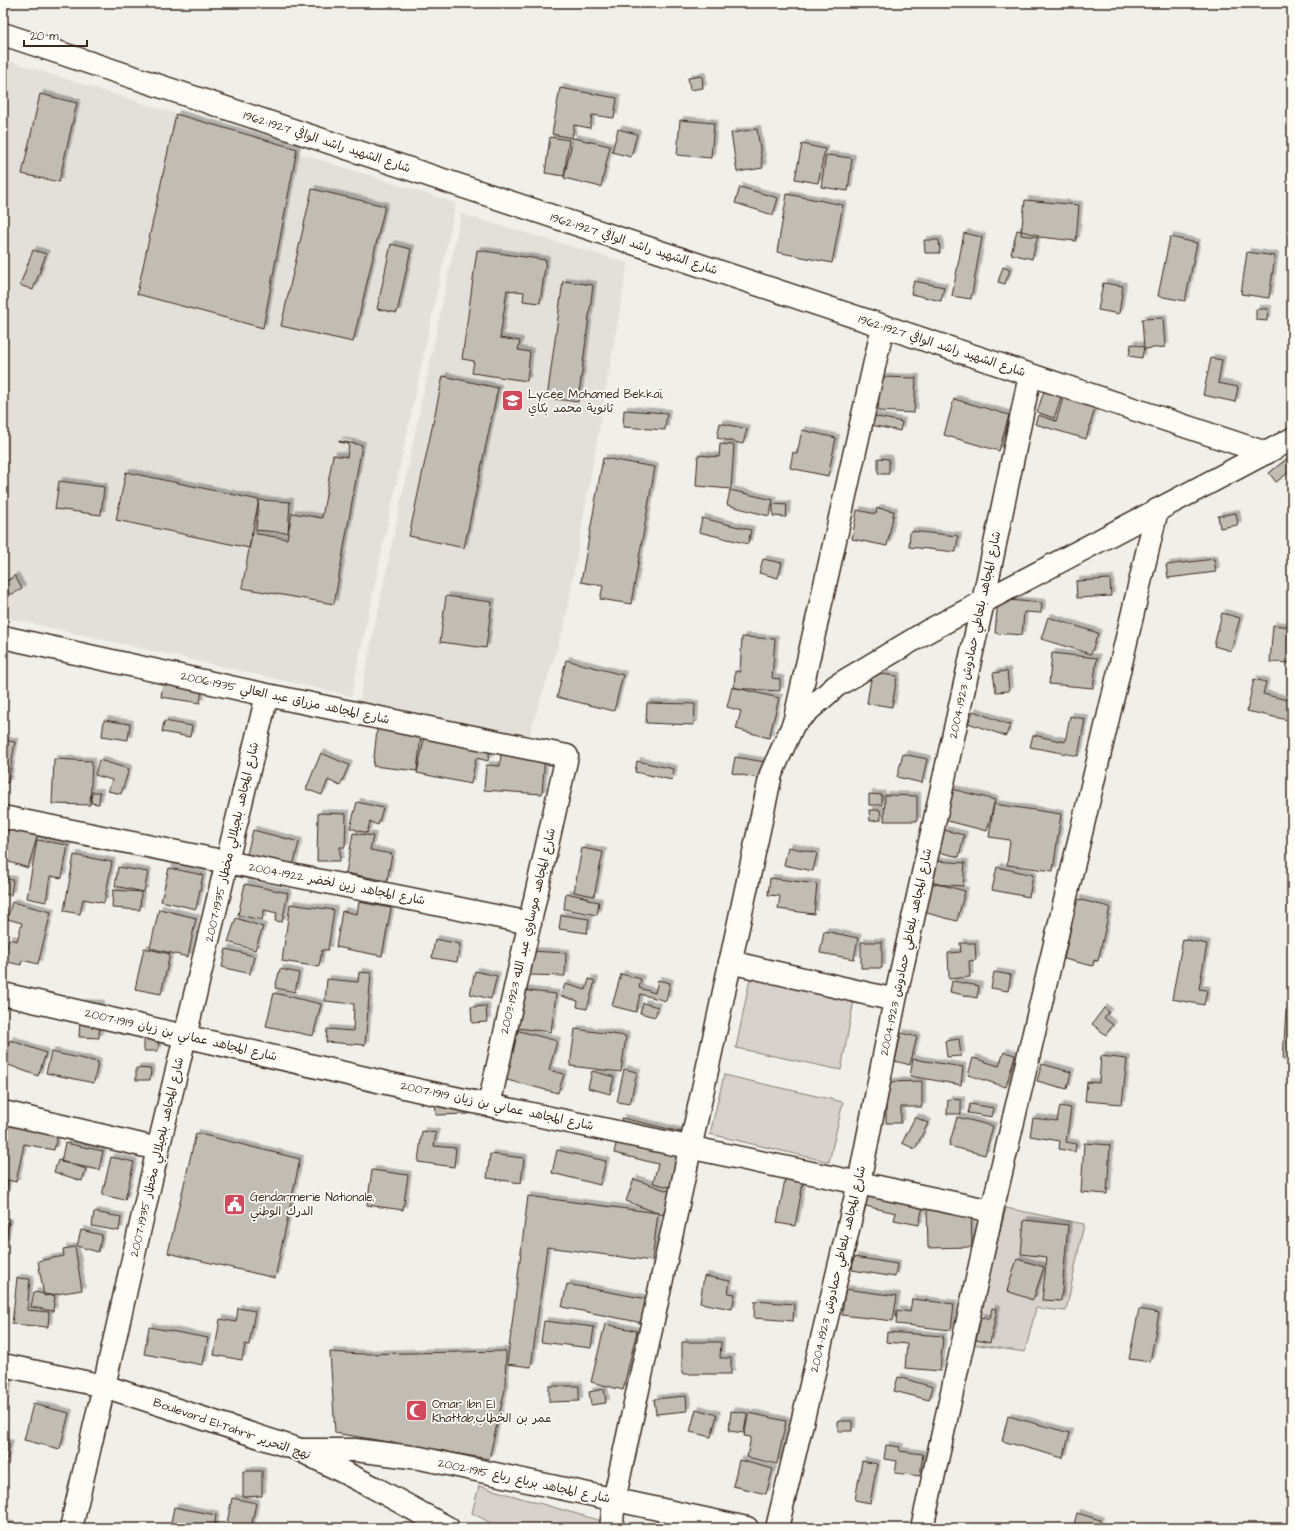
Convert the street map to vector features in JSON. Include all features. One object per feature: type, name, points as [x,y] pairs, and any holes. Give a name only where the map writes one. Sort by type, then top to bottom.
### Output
[{"type":"street","name":"شارع الشهيد راشد الوافي 1927-1962","points":[[3,34],[1266,453]]},
{"type":"street","points":[[611,1528],[615,1500],[771,774],[794,723],[883,326]]},
{"type":"street","name":"شارع المجاهد بلعاطي حمادوش 1923-2004","points":[[777,1528],[859,1183],[895,1000],[1030,375]]},
{"type":"street","points":[[794,723],[836,686],[928,631],[1292,439]]},
{"type":"street","points":[[922,1528],[992,1211],[1157,510]]},
{"type":"street","name":"شارع المجاهد مزراق عبد العالي 1935-2006","points":[[3,637],[267,695],[567,756]]},
{"type":"street","name":"شارع المجاهد بلجيلالي مخطار 1935-2007","points":[[70,1528],[158,1149],[267,695]]},
{"type":"street","name":"شارع المجاهد موساوي عبد الله 1923-2003","points":[[489,1105],[567,756]]},
{"type":"street","name":"شارع المجاهد زين لخضر 1922-2004","points":[[3,817],[530,923]]},
{"type":"street","points":[[730,962],[895,1000]]},
{"type":"street","name":"شارع المجاهد عماني بن زيان 1919-2007","points":[[3,994],[417,1090],[992,1211]]},
{"type":"street","points":[[3,1112],[158,1149]]},
{"type":"street","name":"Boulevard El-Tahrir نهج التحرير","points":[[3,1365],[104,1386],[300,1450],[373,1487],[445,1527]]},
{"type":"street","name":"شار ع المجاهد برباع رباع 1915-2002","points":[[300,1450],[355,1450],[420,1458],[747,1528]]},
{"type":"shaded area","points":[[3,59],[456,203],[351,696],[3,617]]},
{"type":"shaded area","name":"Lycée Mohamed Bekkaï, ثانوية محمد بكاي","points":[[461,214],[628,263],[565,623],[528,739],[358,706]]},
{"type":"shaded area","points":[[751,974],[855,995],[841,1070],[736,1048]]},
{"type":"shaded area","points":[[724,1075],[843,1102],[829,1162],[710,1134]]},
{"type":"shaded area","points":[[1006,1208],[1084,1224],[1066,1311],[1036,1308],[1025,1352],[972,1344]]},
{"type":"shaded area","points":[[479,1486],[605,1522],[604,1528],[500,1528],[472,1513]]},
{"type":"building","points":[[702,76],[703,88],[690,90],[688,78]]},
{"type":"building","points":[[560,88],[617,98],[614,118],[592,115],[590,128],[574,125],[572,138],[552,134]]},
{"type":"building","points":[[40,94],[77,103],[59,182],[22,174]]},
{"type":"building","points":[[176,114],[297,149],[263,328],[137,294]]},
{"type":"building","points":[[680,120],[714,123],[711,158],[677,155]]},
{"type":"building","points":[[618,129],[637,134],[631,157],[612,152]]},
{"type":"building","points":[[757,129],[763,168],[737,172],[731,133]]},
{"type":"building","points":[[550,137],[569,140],[564,176],[545,173]]},
{"type":"building","points":[[573,138],[610,146],[601,187],[564,178]]},
{"type":"building","points":[[802,144],[825,149],[818,183],[795,179]]},
{"type":"building","points":[[826,155],[852,158],[848,191],[821,187]]},
{"type":"building","points":[[740,187],[778,198],[773,215],[735,203]]},
{"type":"building","points":[[312,189],[385,206],[353,342],[281,326]]},
{"type":"building","points":[[787,194],[843,205],[832,263],[777,252]]},
{"type":"building","points":[[1025,200],[1079,205],[1076,241],[1021,235]]},
{"type":"building","points":[[1017,230],[1038,235],[1032,259],[1011,254]]},
{"type":"building","points":[[964,233],[982,237],[971,299],[952,296]]},
{"type":"building","points":[[1170,237],[1197,243],[1185,301],[1158,296]]},
{"type":"building","points":[[924,240],[939,240],[940,253],[925,253]]},
{"type":"building","points":[[391,244],[411,249],[397,313],[377,309]]},
{"type":"building","points":[[33,250],[46,254],[33,290],[20,285]]},
{"type":"building","points":[[477,250],[546,260],[540,303],[523,301],[524,292],[507,290],[500,338],[520,341],[518,350],[530,352],[527,381],[472,373],[474,361],[462,359]]},
{"type":"building","points":[[1247,252],[1275,256],[1269,298],[1241,294]]},
{"type":"building","points":[[1003,267],[1010,270],[1005,284],[998,282]]},
{"type":"building","points":[[563,281],[593,285],[578,402],[547,398]]},
{"type":"building","points":[[914,281],[944,287],[941,301],[911,294]]},
{"type":"building","points":[[1103,283],[1123,286],[1119,314],[1098,310]]},
{"type":"building","points":[[1256,309],[1268,309],[1267,321],[1256,320]]},
{"type":"building","points":[[1163,318],[1165,347],[1144,349],[1142,319]]},
{"type":"building","points":[[1131,344],[1144,347],[1142,358],[1129,356]]},
{"type":"building","points":[[1211,358],[1222,360],[1218,383],[1238,387],[1235,402],[1203,395]]},
{"type":"building","points":[[443,376],[498,388],[464,548],[409,536]]},
{"type":"building","points":[[880,377],[916,378],[914,413],[878,411]]},
{"type":"building","points":[[1048,379],[1065,385],[1054,418],[1037,412]]},
{"type":"building","points":[[1065,392],[1097,401],[1086,439],[1035,424],[1038,415],[1056,421]]},
{"type":"building","points":[[954,399],[1009,415],[999,451],[944,435]]},
{"type":"building","points":[[624,410],[667,413],[665,430],[623,427]]},
{"type":"building","points":[[873,416],[902,422],[900,431],[871,425]]},
{"type":"building","points":[[720,423],[747,429],[743,444],[717,438]]},
{"type":"building","points":[[802,430],[836,438],[828,476],[790,468],[793,452],[797,454]]},
{"type":"building","points":[[339,441],[362,445],[334,604],[242,588],[252,533],[287,539],[292,513],[322,518],[333,455],[347,457],[349,444]]},
{"type":"building","points":[[720,444],[734,445],[731,489],[696,486],[698,455],[719,457]]},
{"type":"building","points":[[603,458],[655,467],[631,604],[600,599],[603,586],[581,582]]},
{"type":"building","points":[[878,458],[889,459],[889,474],[878,474]]},
{"type":"building","points":[[1287,459],[1292,466],[1292,470],[1276,482],[1269,473]]},
{"type":"building","points":[[126,472],[259,500],[249,548],[116,520]]},
{"type":"building","points":[[59,481],[104,487],[101,515],[55,509]]},
{"type":"building","points":[[730,490],[773,500],[769,516],[727,505]]},
{"type":"building","points":[[259,500],[290,502],[288,533],[256,530]]},
{"type":"building","points":[[773,504],[787,505],[786,517],[773,516]]},
{"type":"building","points":[[877,508],[894,511],[887,546],[852,539],[857,510],[876,514]]},
{"type":"building","points":[[1236,513],[1238,525],[1220,528],[1218,516]]},
{"type":"building","points":[[702,518],[751,530],[748,544],[699,532]]},
{"type":"building","points":[[910,531],[958,536],[956,552],[909,547]]},
{"type":"building","points":[[763,559],[782,563],[778,578],[759,573]]},
{"type":"building","points":[[1214,559],[1216,572],[1168,578],[1166,565]]},
{"type":"building","points":[[15,576],[22,589],[10,595],[4,583]]},
{"type":"building","points":[[1110,579],[1111,596],[1077,598],[1076,581]]},
{"type":"building","points":[[446,596],[492,602],[486,648],[440,642]]},
{"type":"building","points":[[998,599],[1042,603],[1041,613],[1024,612],[1022,635],[995,633]]},
{"type":"building","points":[[1222,613],[1240,618],[1231,651],[1214,646]]},
{"type":"building","points":[[1048,617],[1098,633],[1091,654],[1041,639]]},
{"type":"building","points":[[1273,625],[1292,627],[1292,663],[1270,662]]},
{"type":"building","points":[[742,637],[775,639],[772,678],[780,679],[780,691],[734,688],[735,671],[740,672]]},
{"type":"building","points":[[1052,653],[1097,658],[1093,688],[1049,684]]},
{"type":"building","points":[[566,660],[623,675],[614,711],[557,697]]},
{"type":"building","points":[[165,671],[204,677],[200,703],[161,697]]},
{"type":"building","points":[[1007,671],[1009,691],[996,692],[993,673]]},
{"type":"building","points":[[872,673],[897,676],[892,707],[867,703]]},
{"type":"building","points":[[1254,679],[1266,682],[1263,694],[1291,701],[1292,695],[1292,721],[1247,711]]},
{"type":"building","points":[[732,687],[779,698],[769,738],[736,729],[741,711],[727,707]]},
{"type":"building","points":[[647,703],[695,704],[694,725],[646,723]]},
{"type":"building","points":[[973,711],[1010,725],[1006,736],[968,723]]},
{"type":"building","points":[[1070,716],[1085,719],[1078,756],[1030,747],[1033,735],[1065,742]]},
{"type":"building","points":[[104,720],[130,724],[128,740],[102,736]]},
{"type":"building","points":[[164,721],[192,726],[190,737],[162,732]]},
{"type":"building","points":[[378,721],[422,726],[417,771],[373,766]]},
{"type":"building","points":[[426,729],[491,741],[488,761],[476,758],[471,784],[417,773]]},
{"type":"building","points":[[3,740],[15,742],[8,783],[3,782]]},
{"type":"building","points":[[501,752],[545,755],[542,794],[484,790],[486,765],[500,766]]},
{"type":"building","points":[[321,753],[349,765],[340,786],[328,780],[322,795],[306,789]]},
{"type":"building","points":[[903,754],[927,759],[922,783],[897,777]]},
{"type":"building","points":[[735,757],[765,762],[762,779],[732,773]]},
{"type":"building","points":[[54,759],[92,761],[90,805],[52,804]]},
{"type":"building","points":[[99,760],[129,769],[121,794],[108,791],[112,780],[95,775]]},
{"type":"building","points":[[637,761],[674,769],[672,780],[635,772]]},
{"type":"building","points":[[952,789],[995,800],[987,831],[944,820]]},
{"type":"building","points":[[92,792],[100,792],[99,804],[91,803]]},
{"type":"building","points":[[869,794],[882,795],[882,805],[869,805]]},
{"type":"building","points":[[885,795],[917,796],[917,821],[884,821]]},
{"type":"building","points":[[357,802],[383,808],[378,825],[370,822],[367,833],[350,828]]},
{"type":"building","points":[[994,804],[1061,814],[1053,871],[1007,865],[1010,840],[989,837]]},
{"type":"building","points":[[869,810],[880,810],[881,820],[870,821]]},
{"type":"building","points":[[318,813],[346,814],[345,847],[340,847],[340,861],[317,861]]},
{"type":"building","points":[[9,821],[39,830],[28,868],[3,860],[3,841]]},
{"type":"building","points":[[253,830],[299,842],[293,866],[247,854]]},
{"type":"building","points":[[944,830],[964,835],[959,857],[938,852]]},
{"type":"building","points":[[353,833],[373,836],[370,850],[392,854],[387,881],[346,873]]},
{"type":"building","points":[[37,840],[68,845],[62,878],[50,876],[46,902],[27,898]]},
{"type":"building","points":[[788,847],[817,853],[813,871],[784,865]]},
{"type":"building","points":[[582,848],[603,852],[594,896],[574,892]]},
{"type":"building","points":[[74,855],[112,862],[104,903],[83,899],[80,914],[64,911]]},
{"type":"building","points":[[934,861],[965,863],[963,886],[932,884]]},
{"type":"building","points":[[118,867],[148,872],[144,892],[115,886]]},
{"type":"building","points":[[997,867],[1033,875],[1029,897],[992,890]]},
{"type":"building","points":[[169,868],[203,875],[196,909],[161,901]]},
{"type":"building","points":[[770,878],[817,884],[814,914],[778,909],[780,896],[768,895]]},
{"type":"building","points":[[3,879],[13,880],[11,895],[3,894]]},
{"type":"building","points":[[931,882],[965,891],[957,921],[923,912]]},
{"type":"building","points":[[245,884],[288,893],[282,922],[275,921],[277,913],[264,910],[262,920],[238,915]]},
{"type":"building","points":[[113,890],[141,892],[140,910],[112,908]]},
{"type":"building","points":[[566,893],[599,902],[597,915],[564,909]]},
{"type":"building","points":[[1077,899],[1110,907],[1098,961],[1094,960],[1093,966],[1064,959]]},
{"type":"building","points":[[12,902],[51,912],[38,964],[22,960],[21,965],[3,961],[9,939],[17,941],[22,923],[7,919]]},
{"type":"building","points":[[359,902],[391,908],[382,956],[336,947],[342,911],[357,914]]},
{"type":"building","points":[[290,904],[334,910],[328,950],[322,950],[319,967],[282,961]]},
{"type":"building","points":[[159,909],[196,918],[188,957],[150,948]]},
{"type":"building","points":[[561,915],[589,919],[587,933],[559,929]]},
{"type":"building","points":[[236,918],[263,927],[255,950],[228,942]]},
{"type":"building","points":[[824,931],[858,938],[854,959],[820,953]]},
{"type":"building","points":[[435,939],[460,944],[457,962],[432,958]]},
{"type":"building","points":[[1183,939],[1207,944],[1199,989],[1207,990],[1204,1005],[1172,999]]},
{"type":"building","points":[[861,942],[882,942],[882,968],[861,968]]},
{"type":"building","points":[[960,943],[975,943],[976,960],[969,961],[970,977],[949,979],[948,953],[961,952]]},
{"type":"building","points":[[144,948],[170,954],[161,994],[135,989]]},
{"type":"building","points":[[226,949],[254,956],[250,974],[222,967]]},
{"type":"building","points":[[530,951],[566,953],[565,976],[530,975]]},
{"type":"building","points":[[280,969],[299,973],[295,992],[275,988]]},
{"type":"building","points":[[475,971],[497,976],[491,999],[470,994]]},
{"type":"building","points":[[359,972],[371,973],[365,1045],[326,1042],[327,1029],[353,1031],[354,1004],[325,1001],[327,979],[358,982]]},
{"type":"building","points":[[994,972],[1011,975],[1008,991],[991,988]]},
{"type":"building","points":[[621,974],[641,979],[639,988],[655,993],[658,980],[670,983],[666,1001],[640,994],[636,1012],[612,1006]]},
{"type":"building","points":[[589,979],[595,981],[587,1009],[577,1007],[578,1001],[561,996],[565,984],[586,990]]},
{"type":"building","points":[[952,981],[979,986],[977,998],[950,992]]},
{"type":"building","points":[[521,990],[556,994],[551,1032],[517,1028]]},
{"type":"building","points":[[274,993],[321,1004],[313,1036],[266,1026]]},
{"type":"building","points":[[81,1003],[101,1004],[99,1038],[79,1037]]},
{"type":"building","points":[[643,1003],[658,1007],[655,1017],[640,1013]]},
{"type":"building","points":[[486,1006],[487,1022],[472,1023],[471,1007]]},
{"type":"building","points":[[1104,1008],[1109,1012],[1104,1018],[1113,1025],[1106,1035],[1092,1024]]},
{"type":"building","points":[[1286,1010],[1292,1010],[1292,1060],[1283,1059]]},
{"type":"building","points":[[512,1029],[557,1041],[549,1070],[564,1074],[558,1093],[499,1078]]},
{"type":"building","points":[[575,1029],[626,1036],[621,1072],[570,1066]]},
{"type":"building","points":[[901,1033],[917,1037],[910,1065],[895,1061]]},
{"type":"building","points":[[144,1035],[159,1035],[158,1051],[144,1051]]},
{"type":"building","points":[[959,1039],[961,1056],[947,1057],[945,1041]]},
{"type":"building","points":[[10,1040],[46,1053],[38,1076],[3,1063]]},
{"type":"building","points":[[51,1052],[98,1062],[94,1083],[46,1073]]},
{"type":"building","points":[[1004,1052],[1015,1055],[1006,1087],[968,1075],[973,1058],[999,1066]]},
{"type":"building","points":[[1101,1056],[1127,1059],[1122,1104],[1085,1101],[1087,1082],[1099,1083]]},
{"type":"building","points":[[913,1059],[963,1067],[961,1085],[910,1076]]},
{"type":"building","points":[[1042,1064],[1071,1072],[1067,1089],[1037,1081]]},
{"type":"building","points":[[136,1068],[151,1069],[150,1080],[136,1080]]},
{"type":"building","points":[[624,1069],[637,1072],[630,1104],[617,1102]]},
{"type":"building","points":[[592,1071],[614,1077],[610,1094],[588,1088]]},
{"type":"building","points":[[922,1081],[922,1107],[901,1107],[901,1123],[886,1123],[886,1082]]},
{"type":"building","points":[[948,1099],[961,1100],[961,1114],[947,1114]]},
{"type":"building","points":[[435,1101],[469,1101],[469,1114],[436,1115]]},
{"type":"building","points":[[970,1104],[994,1108],[992,1117],[968,1113]]},
{"type":"building","points":[[1060,1106],[1071,1108],[1066,1142],[1076,1144],[1075,1152],[1059,1149],[1060,1141],[1030,1136],[1033,1118],[1057,1121]]},
{"type":"building","points":[[9,1115],[58,1133],[54,1150],[24,1144],[16,1182],[8,1180],[5,1197],[3,1197],[3,1148]]},
{"type":"building","points":[[915,1117],[928,1123],[915,1149],[902,1143]]},
{"type":"building","points":[[957,1117],[993,1126],[985,1155],[949,1146]]},
{"type":"building","points":[[622,1118],[686,1133],[674,1188],[653,1183],[658,1164],[614,1153]]},
{"type":"building","points":[[422,1131],[436,1133],[434,1146],[456,1148],[454,1167],[418,1162]]},
{"type":"building","name":"Gendarmerie Nationale, الدرك الوطني","points":[[196,1133],[300,1159],[275,1278],[168,1253]]},
{"type":"building","points":[[65,1143],[103,1151],[99,1170],[61,1162]]},
{"type":"building","points":[[1084,1143],[1110,1145],[1107,1194],[1081,1192]]},
{"type":"building","points":[[557,1150],[606,1161],[600,1185],[552,1173]]},
{"type":"building","points":[[490,1154],[524,1158],[521,1183],[487,1178]]},
{"type":"building","points":[[111,1157],[134,1162],[125,1200],[102,1195]]},
{"type":"building","points":[[58,1160],[86,1169],[82,1181],[54,1172]]},
{"type":"building","points":[[372,1170],[408,1175],[403,1210],[367,1205]]},
{"type":"building","points":[[634,1179],[671,1192],[663,1215],[626,1201]]},
{"type":"building","points":[[785,1179],[803,1183],[795,1226],[777,1223]]},
{"type":"building","points":[[864,1193],[923,1206],[919,1225],[894,1220],[896,1213],[861,1205]]},
{"type":"building","points":[[528,1196],[658,1213],[652,1261],[547,1247],[531,1367],[507,1364]]},
{"type":"building","points":[[971,1207],[972,1247],[928,1248],[927,1208]]},
{"type":"building","points":[[94,1212],[121,1217],[119,1231],[92,1226]]},
{"type":"building","points":[[1024,1220],[1068,1225],[1061,1301],[1042,1300],[1047,1257],[1021,1254]]},
{"type":"building","points":[[3,1221],[9,1223],[5,1242],[3,1241]]},
{"type":"building","points":[[81,1230],[102,1235],[98,1252],[77,1246]]},
{"type":"building","points":[[75,1247],[82,1290],[44,1296],[38,1261],[64,1256],[63,1249]]},
{"type":"building","points":[[854,1257],[897,1264],[895,1277],[852,1270]]},
{"type":"building","points":[[1017,1259],[1044,1267],[1033,1300],[1007,1291]]},
{"type":"building","points":[[704,1276],[730,1281],[728,1293],[735,1294],[732,1309],[700,1303]]},
{"type":"building","points":[[17,1278],[30,1279],[27,1310],[49,1312],[48,1327],[12,1324]]},
{"type":"building","points":[[567,1284],[647,1299],[643,1323],[562,1307]]},
{"type":"building","points":[[845,1289],[897,1296],[893,1321],[842,1315]]},
{"type":"building","points":[[34,1292],[55,1296],[53,1311],[31,1307]]},
{"type":"building","points":[[912,1299],[954,1304],[951,1330],[896,1324],[897,1310],[910,1312]]},
{"type":"building","points":[[755,1301],[794,1304],[793,1321],[754,1318]]},
{"type":"building","points":[[238,1308],[255,1311],[249,1345],[245,1344],[242,1360],[214,1355],[220,1319],[236,1322]]},
{"type":"building","points":[[992,1308],[997,1309],[990,1343],[976,1340],[981,1317],[990,1319]]},
{"type":"building","points":[[1139,1309],[1159,1313],[1150,1362],[1129,1359]]},
{"type":"building","points":[[544,1321],[594,1327],[591,1348],[541,1342]]},
{"type":"building","points":[[605,1324],[637,1331],[623,1390],[591,1382]]},
{"type":"building","points":[[149,1327],[208,1338],[203,1365],[144,1354]]},
{"type":"building","points":[[887,1332],[943,1336],[940,1371],[905,1368],[907,1344],[886,1342]]},
{"type":"building","points":[[682,1342],[721,1342],[720,1358],[731,1358],[731,1374],[682,1374]]},
{"type":"building","name":"Omar Ibn El Khattab;عمر بن الخطاب","points":[[506,1351],[505,1389],[489,1459],[335,1433],[330,1352],[362,1354]]},
{"type":"building","points":[[898,1377],[933,1387],[929,1400],[894,1391]]},
{"type":"building","points":[[3,1378],[10,1380],[3,1411]]},
{"type":"building","points":[[549,1386],[579,1386],[579,1401],[549,1402]]},
{"type":"building","points":[[604,1389],[606,1403],[591,1405],[589,1392]]},
{"type":"building","points":[[686,1396],[687,1411],[656,1414],[654,1399]]},
{"type":"building","points":[[33,1404],[69,1413],[60,1449],[24,1440]]},
{"type":"building","points":[[696,1409],[717,1415],[711,1437],[690,1432]]},
{"type":"building","points":[[731,1411],[747,1413],[744,1433],[729,1431]]},
{"type":"building","points":[[749,1413],[786,1421],[777,1464],[747,1457],[751,1437],[744,1436]]},
{"type":"building","points":[[1008,1416],[1070,1433],[1063,1458],[1002,1441]]},
{"type":"building","points":[[838,1421],[852,1421],[852,1431],[838,1431]]},
{"type":"building","points":[[3,1442],[10,1444],[3,1472]]},
{"type":"building","points":[[886,1445],[900,1447],[899,1451],[923,1454],[920,1476],[895,1473],[897,1461],[884,1459]]},
{"type":"building","points":[[739,1460],[773,1469],[766,1494],[733,1486]]},
{"type":"building","points":[[862,1461],[877,1464],[870,1503],[855,1500]]},
{"type":"building","points":[[243,1471],[262,1471],[262,1496],[243,1497]]},
{"type":"building","points":[[232,1498],[256,1503],[251,1528],[226,1528]]},
{"type":"building","points":[[174,1507],[216,1515],[214,1528],[170,1528]]},
{"type":"building","points":[[1077,1513],[1100,1520],[1098,1528],[1073,1528]]},
{"type":"building","points":[[3,1524],[10,1525],[10,1528],[3,1528]]},
{"type":"building","points":[[681,1524],[732,1528],[680,1528]]},
{"type":"place","name":"Lycée Mohamed Bekkaï, ثانوية محمد بكاي","points":[[513,401]]},
{"type":"place","name":"Gendarmerie Nationale, الدرك الوطني","points":[[235,1204]]},
{"type":"place","name":"Omar Ibn El Khattab;عمر بن الخطاب","points":[[417,1411]]}]
